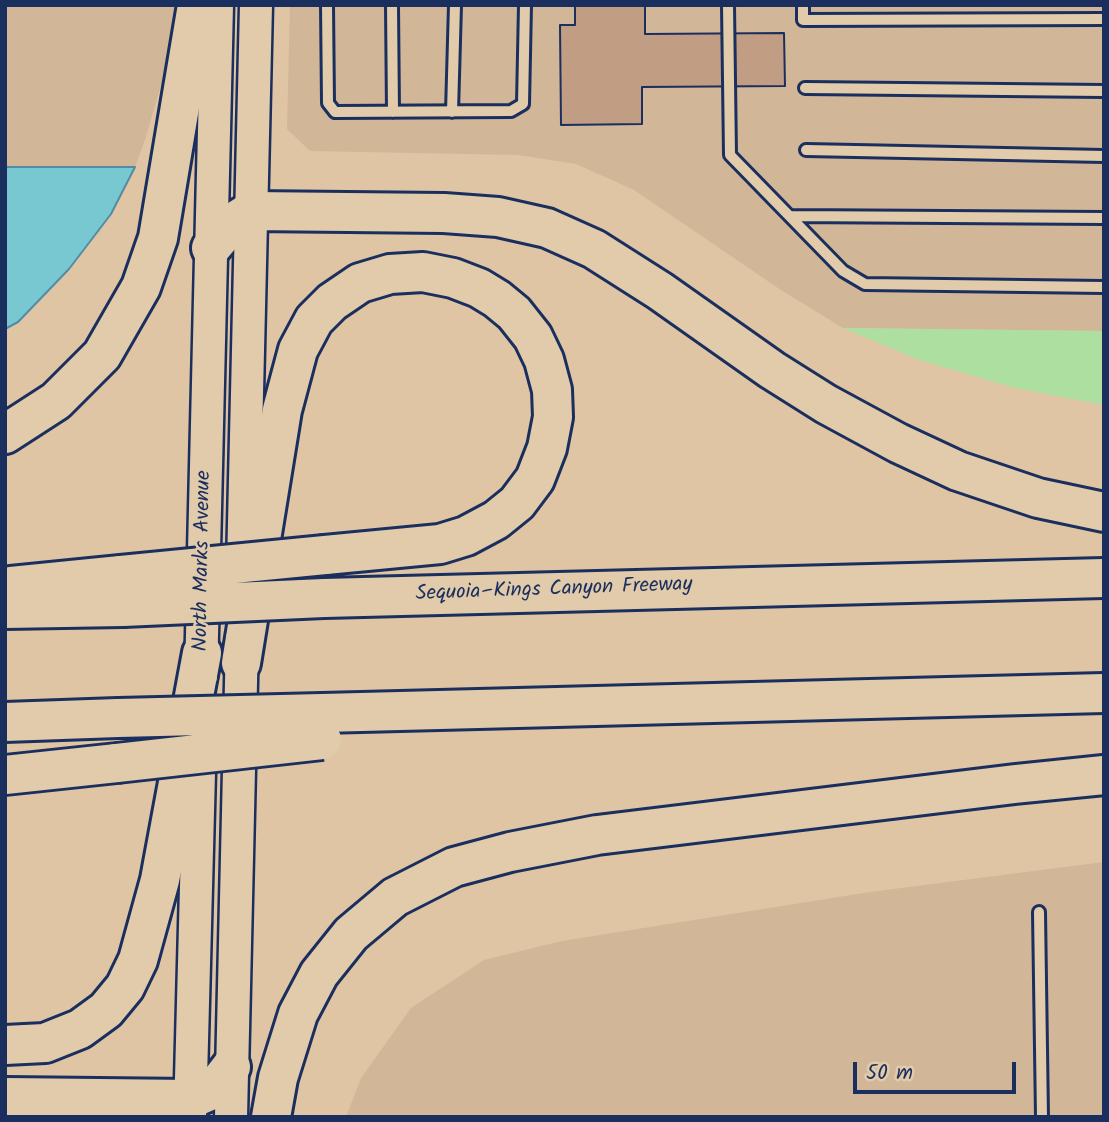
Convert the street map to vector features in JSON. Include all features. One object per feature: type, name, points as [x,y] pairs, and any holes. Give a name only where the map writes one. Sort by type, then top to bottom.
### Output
[{"type":"highway","points":[[5,434],[56,401],[102,355],[141,288],[158,239],[197,5]]},
{"type":"highway","points":[[211,248],[232,223],[251,211],[444,213],[498,217],[547,228],[594,249],[660,291],[783,377],[898,443],[958,471],[1038,498],[1104,512]]},
{"type":"highway","points":[[5,586],[122,591],[325,555],[440,544],[467,536],[496,520],[517,503],[535,479],[547,448],[553,417],[552,390],[544,360],[533,337],[514,313],[497,299],[479,288],[453,278],[423,272],[390,274],[359,283],[332,302],[314,320],[298,350],[282,410],[241,663]]},
{"type":"highway","name":"Sequoia–Kings Canyon Freeway","points":[[5,609],[122,591],[324,598],[1104,578]]},
{"type":"highway","points":[[5,1045],[45,1043],[80,1029],[106,1010],[125,987],[138,960],[160,880],[202,653]]},
{"type":"highway","points":[[5,722],[118,718],[322,726],[836,700],[1104,694]]},
{"type":"highway","points":[[5,775],[117,762],[322,726]]},
{"type":"highway","points":[[271,1117],[278,1078],[298,1014],[319,974],[351,934],[395,897],[454,867],[510,852],[597,835],[1001,785],[1104,775]]},
{"type":"highway","points":[[5,1097],[191,1108],[214,1089],[231,1067]]},
{"type":"main road","name":"North Marks Avenue","points":[[191,1108],[217,5]]},
{"type":"main road","points":[[239,5],[239,21],[255,87]]},
{"type":"main road","name":"North Marks Avenue","points":[[231,1117],[256,5]]},
{"type":"lane","points":[[327,5],[328,103],[335,112],[512,111],[523,104],[525,5]]},
{"type":"lane","points":[[392,5],[393,112]]},
{"type":"lane","points":[[452,112],[455,5]]},
{"type":"lane","points":[[728,5],[734,151],[790,216],[843,271],[865,284],[1104,287]]},
{"type":"lane","points":[[803,5],[803,20],[1104,19]]},
{"type":"lane","points":[[805,88],[1104,91]]},
{"type":"lane","points":[[806,150],[1104,156]]},
{"type":"lane","points":[[790,216],[1104,218]]},
{"type":"lane","points":[[1039,912],[1042,1117]]},
{"type":"shaded area","points":[[5,5],[176,5],[166,68],[135,167],[5,167]]},
{"type":"shaded area","points":[[290,5],[1104,5],[1104,331],[843,328],[781,290],[634,190],[576,164],[519,155],[310,151],[287,129]]},
{"type":"shaded area","points":[[1104,862],[1104,1117],[346,1117],[361,1078],[411,1008],[484,960],[562,941],[870,892]]},
{"type":"green space","points":[[843,328],[1104,331],[1104,405],[1011,387],[917,359]]},
{"type":"water","points":[[5,167],[135,167],[111,214],[69,269],[18,322],[5,329]]},
{"type":"building","points":[[575,5],[645,5],[645,34],[784,33],[785,86],[642,87],[642,124],[561,125],[560,25],[575,25]]}]
